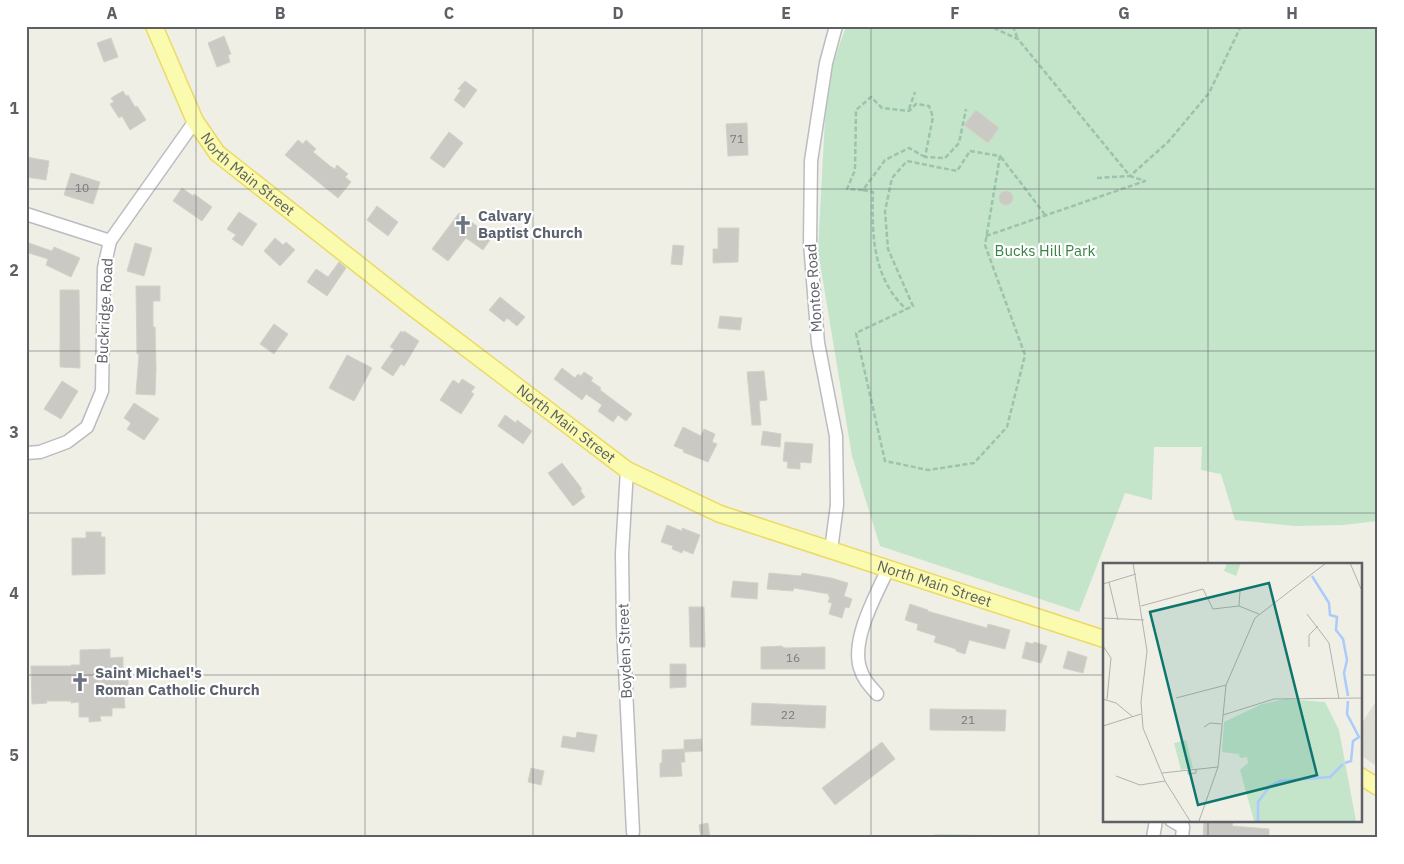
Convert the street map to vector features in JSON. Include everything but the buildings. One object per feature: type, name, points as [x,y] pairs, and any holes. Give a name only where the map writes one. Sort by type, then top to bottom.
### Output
[{"type":"main road","name":"North Main Street","points":[[154,26],[194,121],[217,153],[411,306],[628,470],[720,514],[1103,639]]},
{"type":"main road","points":[[1362,777],[1378,787]]},
{"type":"street","name":"Montoe Road","points":[[831,550],[837,505],[836,436],[818,343],[810,243],[810,170],[826,63],[836,26]]},
{"type":"street","name":"Buckridge Road","points":[[26,453],[40,452],[68,442],[87,427],[102,391],[104,268],[110,241],[194,121]]},
{"type":"street","points":[[26,214],[110,241]]},
{"type":"street","name":"Boyden Street","points":[[628,470],[622,553],[623,626],[633,832]]},
{"type":"street","points":[[878,694],[867,684],[859,667],[859,643],[870,609],[888,569]]},
{"type":"street","points":[[1154,838],[1156,822]]},
{"type":"street","points":[[1174,822],[1183,827],[1182,838]]},
{"type":"path","points":[[989,26],[1018,39]]},
{"type":"path","points":[[1013,26],[1018,39],[1130,176]]},
{"type":"path","points":[[1130,176],[1168,142],[1209,93],[1241,26]]},
{"type":"path","points":[[908,111],[915,92]]},
{"type":"path","points":[[906,310],[891,292],[877,261],[872,219],[873,192],[847,189],[855,170],[856,110],[871,97],[882,108],[908,111],[916,104],[928,106],[933,117],[925,157]]},
{"type":"path","points":[[863,190],[885,160],[909,148],[925,157],[945,158],[959,142],[966,109]]},
{"type":"path","points":[[1000,156],[985,245],[1026,355],[1008,427],[974,462],[928,470],[885,460],[856,333],[913,306],[888,249],[885,211],[892,178],[907,161],[957,171],[970,151],[1000,156],[1046,216]]},
{"type":"path","points":[[986,236],[1145,181],[1130,176],[1097,178]]},
{"type":"shaded area","points":[[1378,698],[1378,767],[1362,756],[1362,723]]},
{"type":"green space","name":"Bucks Hill Park","points":[[846,26],[1378,26],[1378,521],[1343,525],[1294,526],[1235,520],[1221,474],[1201,470],[1202,447],[1154,447],[1152,500],[1125,493],[1079,612],[880,546],[852,456],[818,251],[827,81]]},
{"type":"green space","points":[[935,834],[1140,838],[935,838]]},
{"type":"place","name":"Calvary Baptist Church","points":[[463,225]]},
{"type":"place","name":"Saint Michael's Roman Catholic Church","points":[[80,682]]}]
